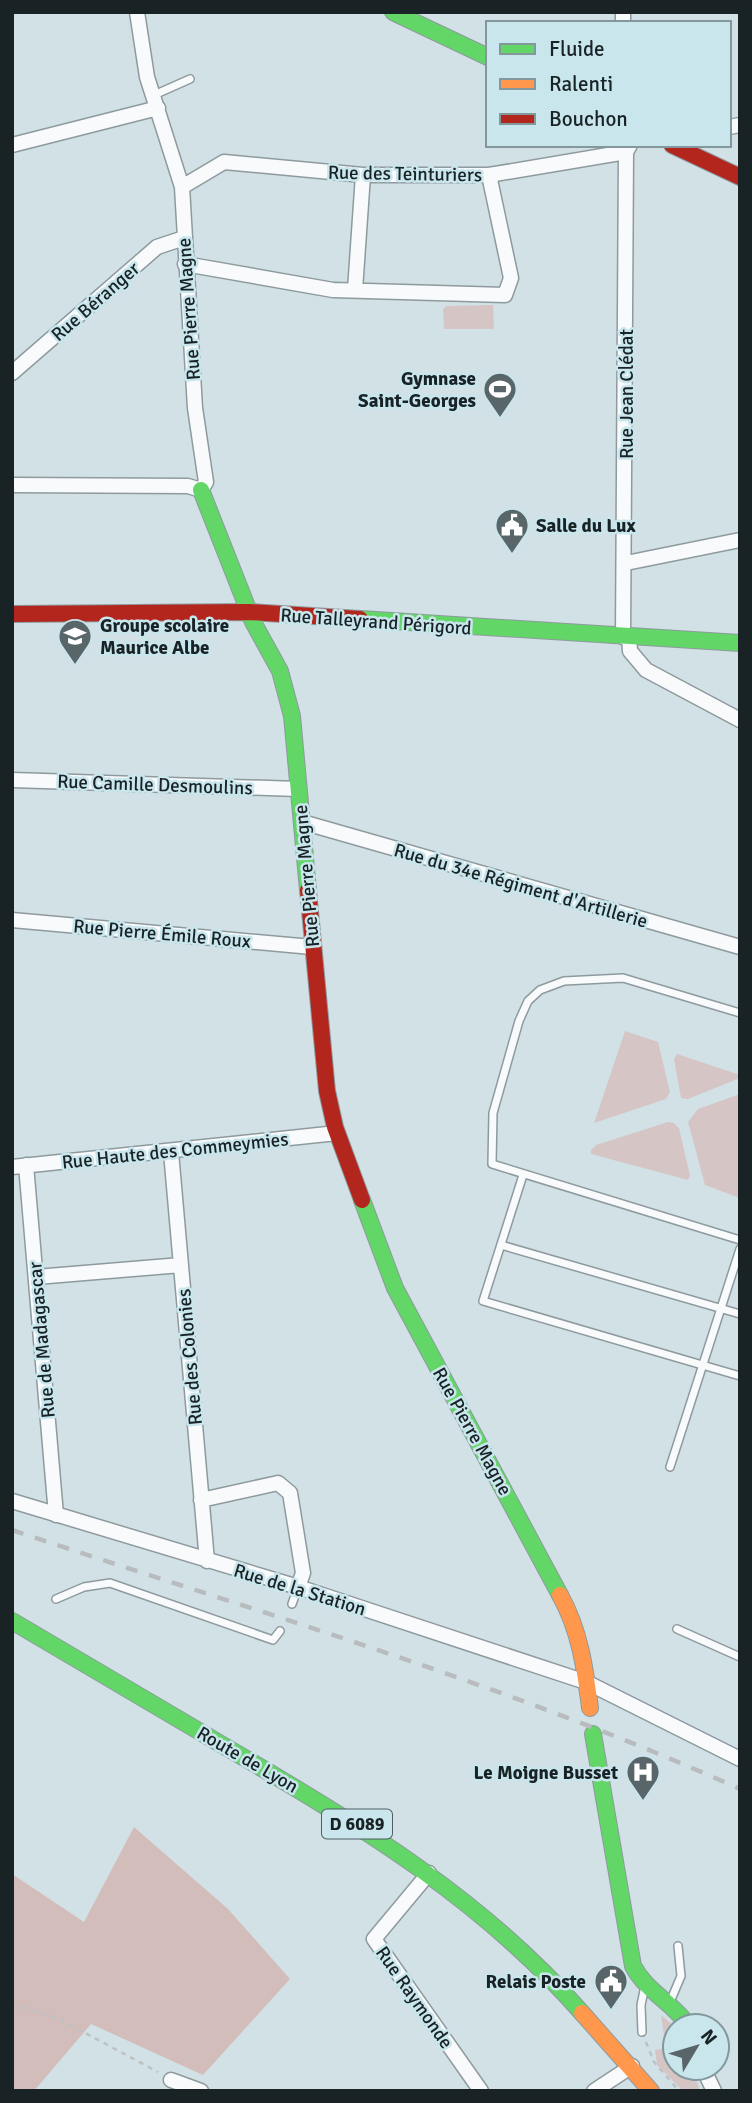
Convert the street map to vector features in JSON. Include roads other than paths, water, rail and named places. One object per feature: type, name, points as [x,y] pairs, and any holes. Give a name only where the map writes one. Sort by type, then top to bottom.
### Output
[{"type":"street","name":"Rue Pierre Magne","points":[[137,12],[143,61],[182,187],[195,408],[206,477],[201,490],[249,612],[280,671],[292,716],[327,1090],[337,1133],[395,1288],[572,1617],[590,1708]]},
{"type":"street","points":[[393,12],[486,56]]},
{"type":"street","points":[[12,145],[155,102]]},
{"type":"street","points":[[683,147],[740,177]]},
{"type":"street","name":"Rue des Teinturiers","points":[[182,187],[225,162],[363,175],[489,174],[628,148]]},
{"type":"street","name":"Rue Jean Clédat","points":[[626,637],[628,148]]},
{"type":"street","points":[[186,264],[333,290],[505,299],[511,278],[489,187],[489,174]]},
{"type":"street","points":[[355,290],[363,175]]},
{"type":"street","name":"Rue Béranger","points":[[12,373],[157,247],[184,238]]},
{"type":"street","points":[[12,485],[188,486],[201,490]]},
{"type":"street","points":[[626,564],[740,540]]},
{"type":"street","name":"Rue Talleyrand Périgord","points":[[12,614],[249,612],[740,643]]},
{"type":"street","points":[[626,637],[631,652],[646,670],[740,720]]},
{"type":"street","name":"Rue Camille Desmoulins","points":[[12,780],[298,789]]},
{"type":"street","name":"Rue du 34e Régiment d'Artillerie","points":[[302,822],[740,947]]},
{"type":"street","name":"Rue Pierre Émile Roux","points":[[12,920],[312,947]]},
{"type":"street","name":"Rue Haute des Commeymies","points":[[19,1166],[337,1133]]},
{"type":"street","name":"Rue des Colonies","points":[[171,1152],[207,1561]]},
{"type":"street","name":"Rue de Madagascar","points":[[19,1166],[36,1277],[56,1515]]},
{"type":"street","points":[[36,1277],[181,1265]]},
{"type":"street","points":[[201,1500],[278,1483],[285,1486],[289,1493],[303,1573],[298,1587]]},
{"type":"street","name":"Rue de la Station","points":[[12,1501],[298,1587],[586,1682],[740,1759]]},
{"type":"street","name":"Route de Lyon","points":[[12,1621],[353,1821],[429,1873],[536,1963],[632,2066],[651,2091]]},
{"type":"street","points":[[593,1734],[633,1966],[645,1985],[669,2002],[677,2012]]},
{"type":"street","name":"Rue Raymonde","points":[[429,1873],[374,1939],[481,2091]]},
{"type":"street","points":[[594,2091],[632,2066]]},
{"type":"street","points":[[170,2080],[201,2091]]},
{"type":"lane","points":[[155,102],[191,79]]},
{"type":"lane","points":[[740,1013],[622,978],[564,981],[540,990],[528,1001],[519,1021],[493,1113],[492,1164],[740,1240]]},
{"type":"lane","points":[[523,1175],[483,1301],[740,1376]]},
{"type":"lane","points":[[501,1245],[740,1314]]},
{"type":"lane","points":[[670,1467],[740,1249]]},
{"type":"lane","points":[[56,1599],[84,1587],[110,1583],[273,1640],[280,1631]]},
{"type":"lane","points":[[292,1604],[298,1587]]},
{"type":"lane","points":[[677,1629],[740,1657]]},
{"type":"lane","points":[[669,2002],[681,1976],[678,1946]]},
{"type":"lane","points":[[642,2032],[640,2005],[645,1985]]},
{"type":"railway","points":[[12,1530],[471,1682],[561,1715],[740,1789]]},
{"type":"place","name":"Gymnase Saint-Georges","points":[[500,419]]},
{"type":"place","name":"Salle du Lux","points":[[512,555]]},
{"type":"place","name":"Groupe scolaire Maurice Albe","points":[[75,666]]},
{"type":"place","name":"Le Moigne Busset","points":[[643,1802]]},
{"type":"place","name":"Relais Poste","points":[[611,2011]]}]
